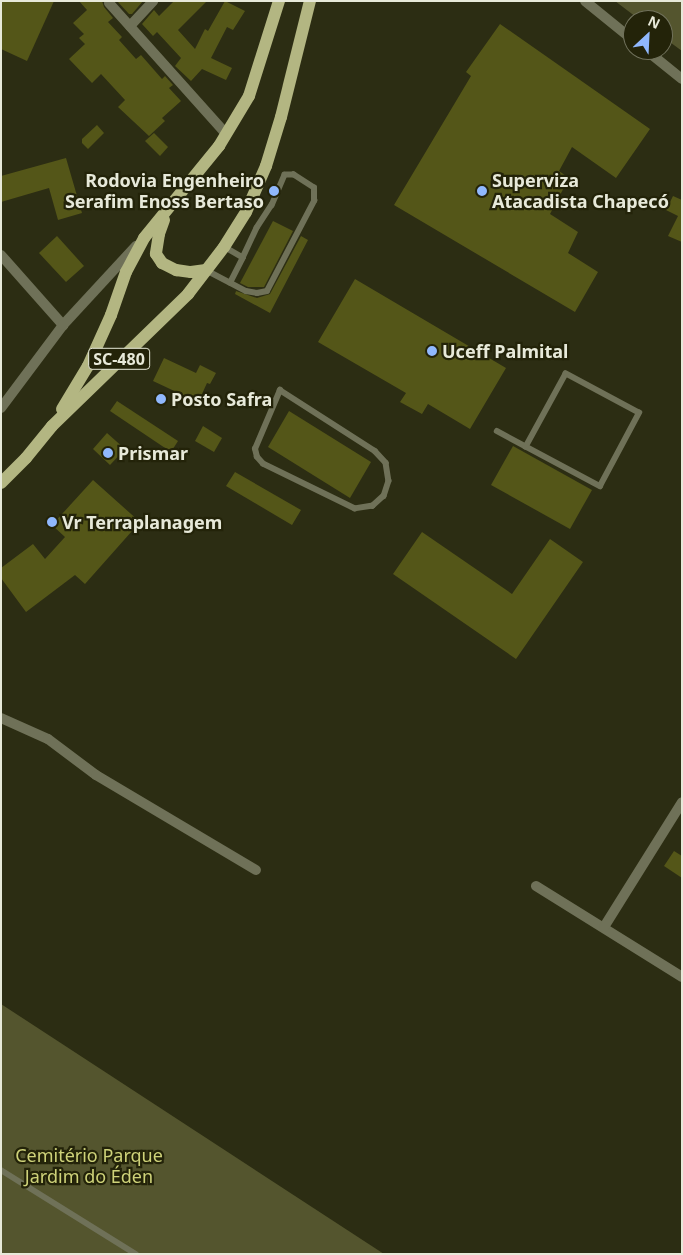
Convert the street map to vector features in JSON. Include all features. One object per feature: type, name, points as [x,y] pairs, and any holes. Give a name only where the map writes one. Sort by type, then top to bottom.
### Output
[{"type":"main road","points":[[52,426],[88,366],[111,315],[126,272],[144,238],[168,211],[226,134],[249,96],[279,1]]},
{"type":"main road","name":"SC-480","points":[[1,483],[26,458],[52,426],[118,360],[165,319],[188,294],[224,247],[246,212],[272,147],[310,1]]},
{"type":"main road","points":[[168,211],[159,234],[156,254],[162,263],[176,270],[191,272],[206,270]]},
{"type":"street","points":[[130,26],[153,1]]},
{"type":"street","points":[[585,1],[623,32]]},
{"type":"street","points":[[109,3],[226,134]]},
{"type":"street","points":[[658,60],[682,79]]},
{"type":"street","points":[[1,408],[63,325],[144,238]]},
{"type":"street","points":[[1,255],[63,325]]},
{"type":"street","points":[[1,718],[48,739],[96,775],[256,870]]},
{"type":"street","points":[[604,927],[682,802]]},
{"type":"street","points":[[536,886],[682,977]]},
{"type":"lane","points":[[206,270],[230,283],[246,291],[257,293],[268,291],[314,201],[314,188],[294,175],[285,175],[272,205],[257,228],[230,283]]},
{"type":"lane","points":[[224,247],[243,258]]},
{"type":"lane","points":[[497,431],[526,447],[600,486],[639,413],[566,374],[526,447]]},
{"type":"lane","points":[[280,390],[375,451],[386,463],[389,481],[384,496],[373,506],[355,509],[263,464],[257,457],[255,449],[280,390]]},
{"type":"lane","points":[[1,1170],[136,1254]]},
{"type":"green space","points":[[615,1],[682,1],[682,51],[673,44],[673,10],[627,10]]},
{"type":"green space","name":"Cemitério Parque Jardim do Éden","points":[[1,1004],[384,1254],[1,1254]]},
{"type":"building","points":[[1,1],[54,1],[27,61],[1,49]]},
{"type":"building","points":[[79,1],[102,1],[104,7],[113,18],[108,22],[122,37],[119,40],[136,59],[141,55],[162,79],[165,76],[173,85],[169,88],[181,101],[162,118],[165,121],[149,136],[118,107],[125,100],[101,74],[92,83],[69,59],[85,44],[79,38],[84,34],[73,23],[87,10]]},
{"type":"building","points":[[117,1],[143,1],[132,14],[129,14]]},
{"type":"building","points":[[174,1],[207,1],[178,30],[195,49],[205,29],[208,31],[225,1],[245,11],[233,30],[227,27],[211,58],[232,68],[226,80],[202,69],[191,81],[175,66],[181,58],[157,32],[153,36],[142,24],[154,10],[159,16]]},
{"type":"building","name":"Superviza Atacadista Chapecó","points":[[500,24],[650,129],[616,178],[572,147],[559,171],[569,178],[550,214],[578,232],[568,253],[598,272],[575,312],[394,205],[471,76],[466,72]]},
{"type":"building","points":[[97,125],[104,133],[88,149],[82,143],[82,139]]},
{"type":"building","points":[[154,133],[168,147],[160,156],[145,141]]},
{"type":"building","points":[[66,158],[82,213],[58,220],[49,188],[1,202],[1,176]]},
{"type":"building","points":[[673,196],[682,200],[682,242],[668,236],[678,216],[666,210]]},
{"type":"building","points":[[273,221],[293,231],[264,287],[248,287],[240,283]]},
{"type":"building","points":[[57,236],[84,266],[66,282],[39,253]]},
{"type":"building","points":[[301,236],[308,240],[270,313],[235,294],[236,291],[257,298],[270,294]]},
{"type":"building","points":[[355,279],[506,368],[470,429],[428,404],[422,414],[400,402],[406,393],[318,342]]},
{"type":"building","points":[[164,358],[196,373],[200,365],[216,373],[210,384],[207,383],[196,407],[183,400],[185,396],[153,381]]},
{"type":"building","points":[[117,401],[178,441],[171,452],[110,411]]},
{"type":"building","points":[[289,411],[371,462],[350,498],[268,447]]},
{"type":"building","points":[[203,426],[222,438],[214,452],[195,441]]},
{"type":"building","points":[[107,433],[125,449],[110,465],[93,449]]},
{"type":"building","points":[[513,446],[592,490],[570,529],[491,485]]},
{"type":"building","points":[[235,472],[301,510],[292,525],[226,486]]},
{"type":"building","points":[[93,480],[140,522],[85,584],[75,575],[26,612],[1,578],[1,568],[33,544],[45,559],[65,537],[52,525]]},
{"type":"building","points":[[422,532],[512,594],[550,539],[583,562],[516,659],[393,574]]},
{"type":"building","points":[[674,851],[682,856],[682,878],[664,866]]},
{"type":"place","name":"Rodovia Engenheiro Serafim Enoss Bertaso","points":[[274,191]]},
{"type":"place","name":"Superviza Atacadista Chapecó","points":[[482,191]]},
{"type":"place","name":"Uceff Palmital","points":[[432,351]]},
{"type":"place","name":"Posto Safra","points":[[161,399]]},
{"type":"place","name":"Prismar","points":[[108,453]]},
{"type":"place","name":"Vr Terraplanagem","points":[[52,522]]}]
